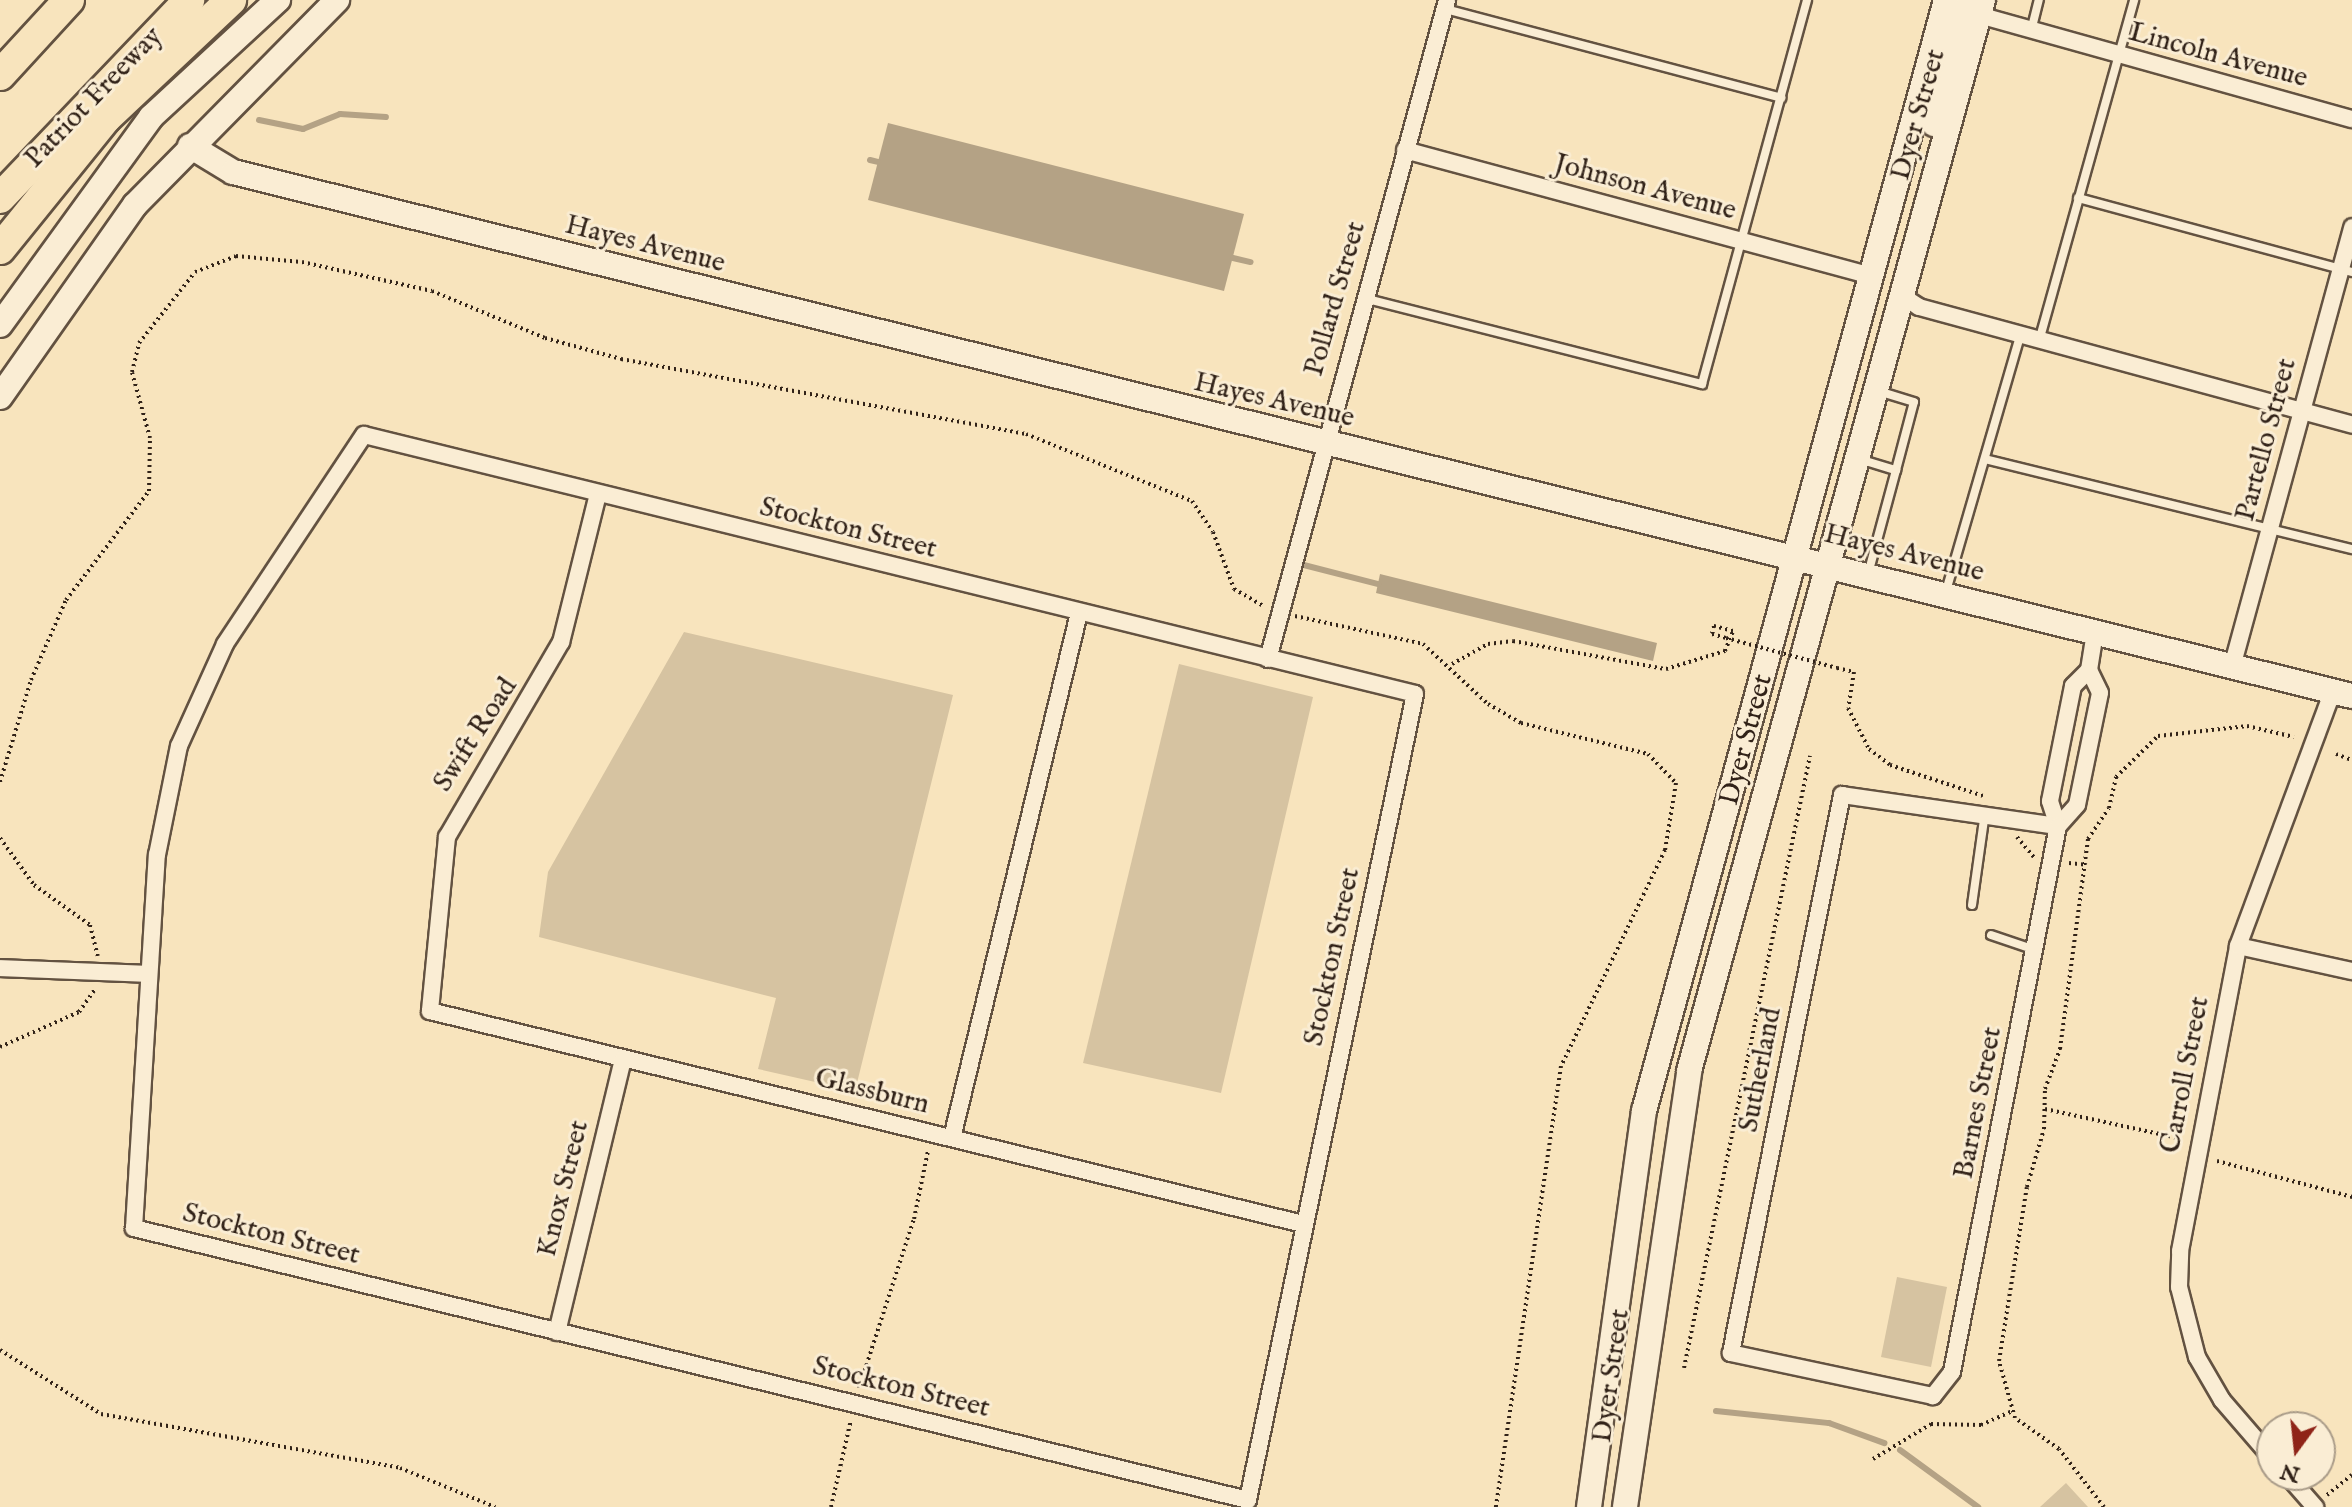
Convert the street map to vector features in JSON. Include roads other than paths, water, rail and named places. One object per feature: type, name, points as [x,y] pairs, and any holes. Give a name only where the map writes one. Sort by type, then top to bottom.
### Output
[{"type":"highway","points":[[0,75],[69,0]]},
{"type":"highway","name":"Patriot Freeway","points":[[0,198],[189,0]]},
{"type":"highway","points":[[0,249],[106,118],[231,0]]},
{"type":"main road","points":[[0,325],[101,178],[151,117],[278,0]]},
{"type":"main road","points":[[0,397],[95,255],[190,146],[337,0]]},
{"type":"main road","name":"Dyer Street","points":[[1589,1507],[1644,1111],[1946,0]]},
{"type":"main road","name":"Dyer Street","points":[[1625,1507],[1686,1086],[1825,563],[1933,174],[1974,5]]},
{"type":"main road","name":"Hayes Avenue","points":[[190,146],[233,172],[2342,693]]},
{"type":"street","name":"Pollard Street","points":[[1268,659],[1323,443],[1446,4]]},
{"type":"street","name":"Lincoln Avenue","points":[[1974,5],[2030,32],[2352,119]]},
{"type":"street","name":"Johnson Avenue","points":[[1405,150],[1871,276]]},
{"type":"street","name":"Partello Street","points":[[2232,667],[2302,412],[2346,270],[2352,227]]},
{"type":"street","points":[[1899,294],[1919,307],[2020,337],[2352,425]]},
{"type":"street","name":"Stockton Street","points":[[364,435],[598,494],[1415,694],[1248,1500],[134,1228],[160,832],[188,721],[225,644],[364,435]]},
{"type":"street","name":"Swift Road","points":[[430,1011],[447,837],[561,642],[598,494]]},
{"type":"street","points":[[952,1138],[1079,613]]},
{"type":"street","name":"Barnes Street","points":[[2058,826],[2077,805],[2100,693],[2089,670],[2095,633]]},
{"type":"street","name":"Barnes Street","points":[[1944,1389],[2036,950],[2058,826],[2050,801],[2064,729],[2073,686],[2089,670]]},
{"type":"street","name":"Carroll Street","points":[[2256,1438],[2204,1371],[2179,1287],[2183,1230],[2238,946],[2342,693]]},
{"type":"street","name":"Sutherland","points":[[1944,1389],[1923,1397],[1731,1353],[1842,795],[1984,820],[2058,826]]},
{"type":"street","points":[[2238,946],[2352,971]]},
{"type":"street","points":[[0,968],[149,974]]},
{"type":"street","name":"Glassburn","points":[[430,1011],[1303,1224]]},
{"type":"street","name":"Knox Street","points":[[557,1332],[623,1059]]},
{"type":"street","points":[[2301,1491],[2315,1506]]},
{"type":"lane","points":[[1363,298],[1702,384],[1807,0]]},
{"type":"lane","points":[[2030,32],[2039,0]]},
{"type":"lane","points":[[2039,341],[2134,0]]},
{"type":"lane","points":[[1446,4],[1781,98]]},
{"type":"lane","points":[[2078,198],[2346,270]]},
{"type":"lane","points":[[1945,596],[2020,337]]},
{"type":"lane","points":[[1868,575],[1914,402],[1873,390]]},
{"type":"lane","points":[[1854,458],[1896,470]]},
{"type":"lane","points":[[1985,459],[2352,549]]},
{"type":"lane","points":[[1972,905],[1984,820]]},
{"type":"lane","points":[[1991,935],[2036,950]]},
{"type":"waterway","points":[[259,120],[303,129],[340,114],[386,117]]},
{"type":"waterway","points":[[870,160],[878,162]]},
{"type":"waterway","points":[[1233,258],[1251,262]]},
{"type":"waterway","points":[[1296,563],[1378,584]]},
{"type":"waterway","points":[[1716,1411],[1829,1423],[1884,1443]]},
{"type":"waterway","points":[[1900,1450],[1978,1507]]}]
